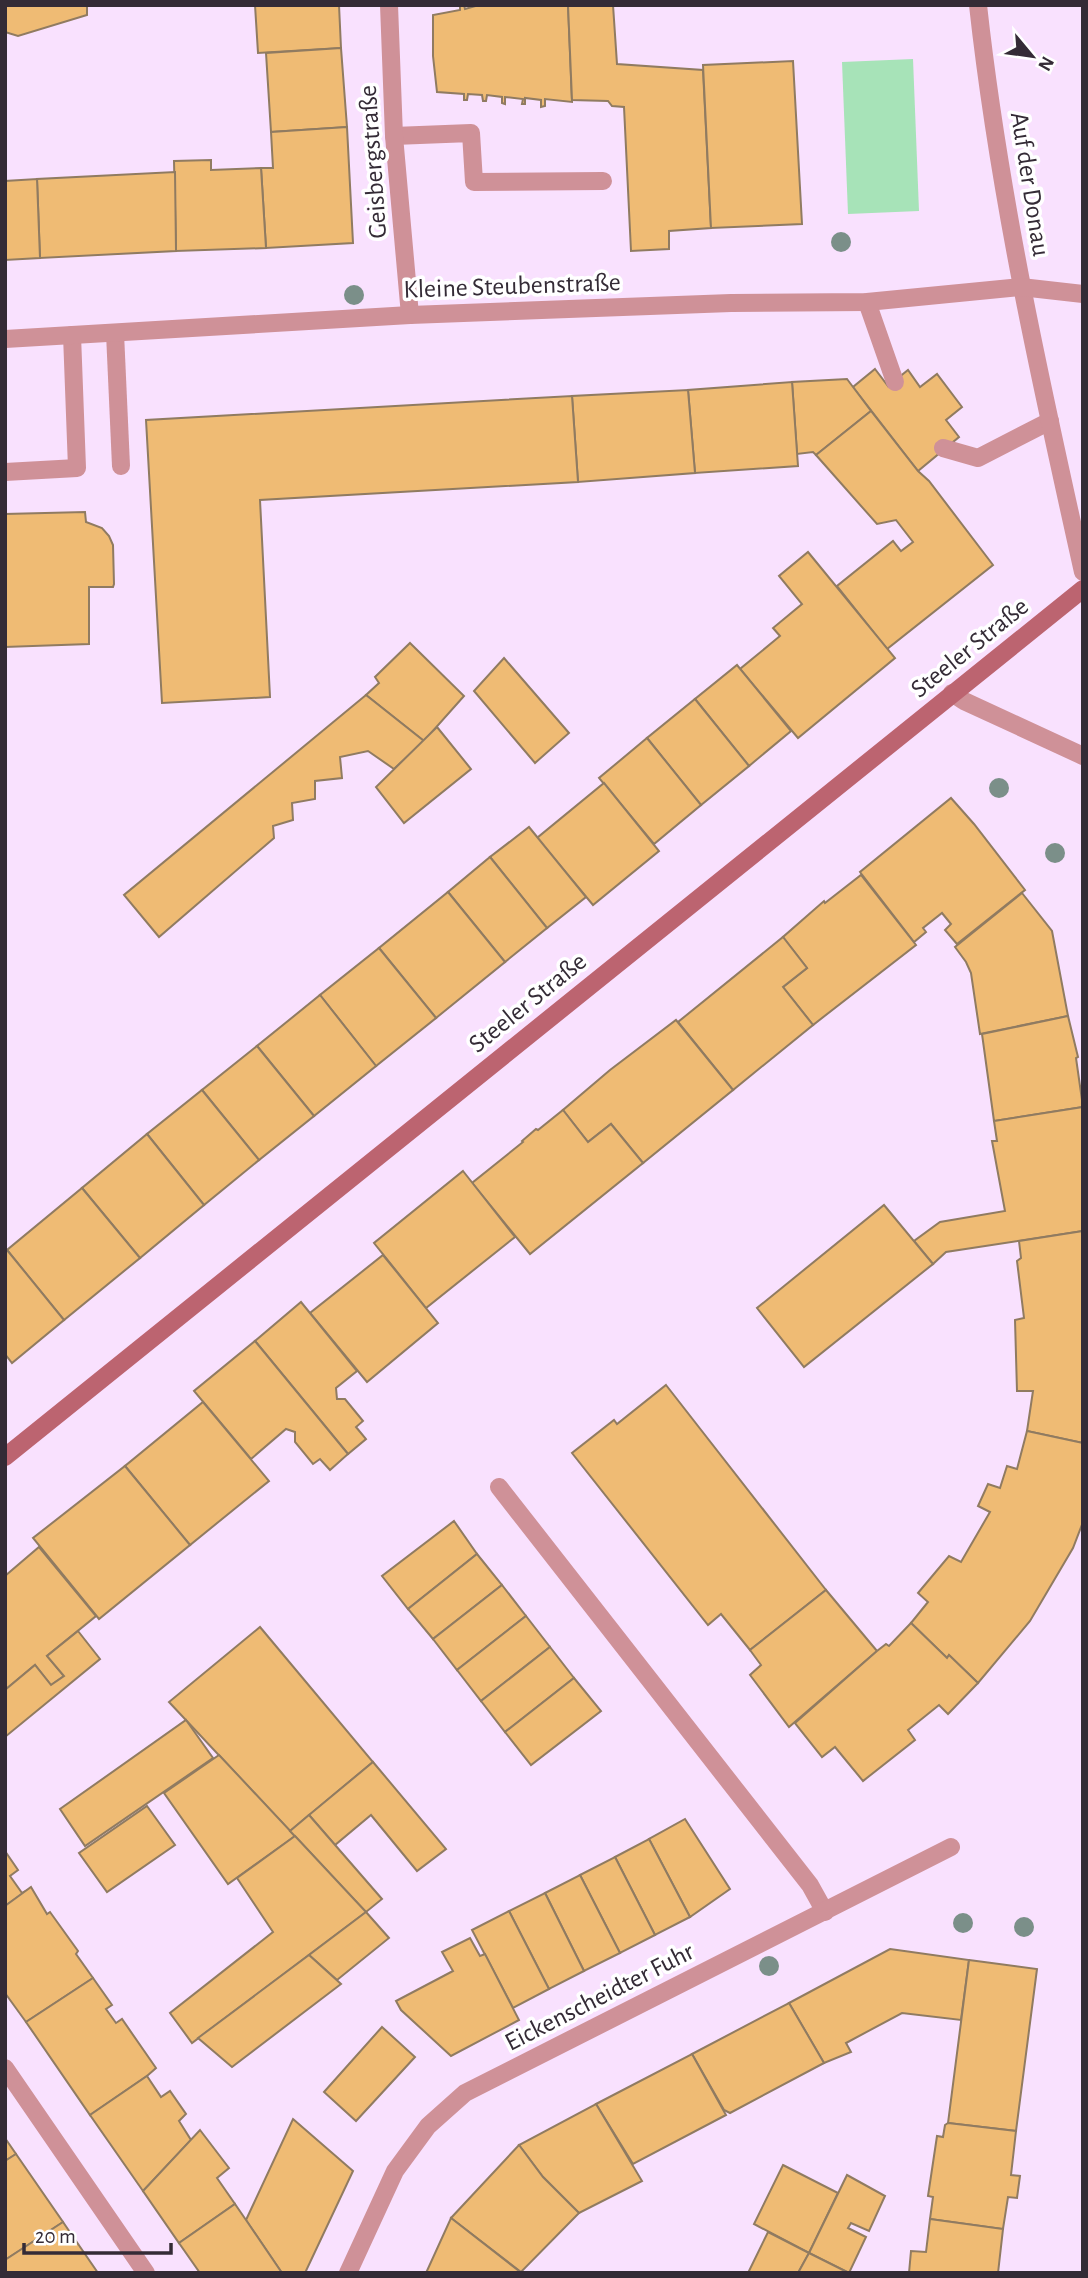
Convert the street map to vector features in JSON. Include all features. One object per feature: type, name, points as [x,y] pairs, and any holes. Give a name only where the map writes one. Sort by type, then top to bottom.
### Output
[{"type":"main road","name":"Steeler Straße","points":[[5,1457],[1083,589]]},
{"type":"street","name":"Geisbergstraße","points":[[388,5],[394,136],[410,315]]},
{"type":"street","name":"Auf der Donau","points":[[978,5],[1021,287],[1083,572]]},
{"type":"street","points":[[394,136],[471,134],[474,182],[603,181]]},
{"type":"street","name":"Auf der Donau","points":[[1021,287],[1083,294]]},
{"type":"street","name":"Kleine Steubenstraße","points":[[5,339],[410,315],[731,303],[867,302],[1021,287]]},
{"type":"street","points":[[867,302],[895,382]]},
{"type":"street","points":[[115,333],[121,466]]},
{"type":"street","points":[[5,472],[77,468],[72,335]]},
{"type":"street","points":[[943,448],[978,458],[1050,421]]},
{"type":"street","points":[[952,693],[1083,756]]},
{"type":"street","points":[[499,1487],[810,1885],[825,1912]]},
{"type":"street","name":"Eickenscheidter Fuhr","points":[[348,2273],[395,2171],[428,2126],[465,2093],[951,1847]]},
{"type":"street","points":[[5,2068],[146,2273]]},
{"type":"green space","points":[[913,59],[919,211],[848,214],[842,62]]},
{"type":"building","points":[[5,5],[87,5],[87,15],[18,36],[5,32]]},
{"type":"building","points":[[255,5],[339,5],[341,48],[258,53]]},
{"type":"building","points":[[460,5],[464,5],[465,9],[479,5],[568,5],[572,102],[545,99],[545,106],[541,107],[541,100],[525,98],[525,104],[522,104],[523,99],[505,97],[505,104],[502,103],[502,97],[487,95],[486,101],[483,101],[482,95],[468,94],[467,100],[464,100],[464,94],[437,92],[433,56],[433,15],[460,10]]},
{"type":"building","points":[[568,5],[613,5],[617,64],[703,70],[711,228],[669,231],[669,249],[631,251],[624,107],[612,106],[608,101],[572,100]]},
{"type":"building","points":[[341,48],[347,127],[271,132],[266,53]]},
{"type":"building","points":[[793,61],[802,224],[711,228],[703,65]]},
{"type":"building","points":[[347,127],[353,243],[266,248],[261,168],[273,168],[271,132]]},
{"type":"building","points":[[211,160],[211,170],[261,168],[266,248],[176,251],[174,161]]},
{"type":"building","points":[[175,172],[176,251],[40,258],[37,179]]},
{"type":"building","points":[[37,179],[40,258],[5,260],[5,181]]},
{"type":"building","points":[[875,369],[888,386],[908,370],[920,387],[937,374],[962,407],[946,420],[959,437],[918,471],[853,387]]},
{"type":"building","points":[[847,379],[871,411],[816,455],[813,452],[797,454],[792,382]]},
{"type":"building","points":[[792,382],[798,466],[695,473],[688,390]]},
{"type":"building","points":[[688,390],[695,473],[578,482],[572,396]]},
{"type":"building","points":[[572,396],[578,482],[260,500],[270,697],[162,703],[146,420]]},
{"type":"building","points":[[871,411],[993,565],[887,649],[837,586],[893,541],[901,551],[913,542],[896,520],[877,524],[816,455]]},
{"type":"building","points":[[85,512],[86,522],[102,528],[113,545],[113,587],[89,587],[89,644],[5,647],[5,514]]},
{"type":"building","points":[[808,552],[895,658],[798,738],[740,669],[780,636],[773,628],[802,604],[779,576]]},
{"type":"building","points":[[410,643],[464,696],[424,741],[366,695],[379,683],[375,677]]},
{"type":"building","points":[[504,658],[569,733],[535,763],[474,691]]},
{"type":"building","points":[[737,665],[791,731],[749,766],[695,699]]},
{"type":"building","points":[[366,695],[424,741],[394,769],[368,751],[340,757],[342,778],[315,781],[315,799],[292,803],[293,820],[273,826],[274,838],[159,937],[124,895]]},
{"type":"building","points":[[695,699],[749,766],[701,805],[647,738]]},
{"type":"building","points":[[437,727],[471,769],[404,823],[376,787]]},
{"type":"building","points":[[647,738],[701,805],[654,844],[599,778]]},
{"type":"building","points":[[604,783],[659,851],[593,905],[537,838]]},
{"type":"building","points":[[951,798],[1025,890],[957,944],[945,930],[951,924],[942,913],[923,928],[926,932],[914,942],[860,872]]},
{"type":"building","points":[[529,827],[586,897],[547,928],[490,857]]},
{"type":"building","points":[[490,857],[547,928],[505,962],[448,892]]},
{"type":"building","points":[[861,875],[916,945],[813,1025],[783,987],[807,968],[783,937],[824,901],[825,903]]},
{"type":"building","points":[[448,892],[505,962],[436,1018],[379,948]]},
{"type":"building","points":[[1022,893],[1052,931],[1068,1016],[980,1034],[971,973],[955,947]]},
{"type":"building","points":[[783,937],[807,968],[783,987],[813,1025],[733,1090],[678,1022]]},
{"type":"building","points":[[379,948],[436,1018],[376,1066],[320,995]]},
{"type":"building","points":[[320,995],[376,1066],[314,1116],[257,1046]]},
{"type":"building","points":[[1068,1016],[1078,1057],[1083,1107],[994,1121],[982,1034]]},
{"type":"building","points":[[676,1020],[733,1090],[643,1163],[611,1124],[588,1142],[563,1110]]},
{"type":"building","points":[[257,1046],[314,1116],[259,1160],[202,1090]]},
{"type":"building","points":[[202,1090],[259,1160],[204,1205],[147,1134]]},
{"type":"building","points":[[1083,1107],[1083,1231],[946,1252],[933,1264],[914,1241],[940,1222],[1005,1211],[992,1141],[997,1141],[994,1121]]},
{"type":"building","points":[[563,1110],[588,1142],[611,1124],[643,1163],[530,1254],[472,1183]]},
{"type":"building","points":[[147,1134],[204,1205],[140,1258],[82,1188]]},
{"type":"building","points":[[463,1171],[515,1237],[426,1308],[374,1243]]},
{"type":"building","points":[[82,1188],[140,1258],[64,1320],[7,1250]]},
{"type":"building","points":[[884,1205],[933,1264],[804,1367],[757,1308]]},
{"type":"building","points":[[1083,1231],[1083,1443],[1027,1431],[1033,1391],[1017,1391],[1015,1320],[1024,1318],[1017,1261],[1021,1258],[1019,1241]]},
{"type":"building","points":[[7,1250],[64,1320],[12,1363],[5,1354]]},
{"type":"building","points":[[383,1255],[438,1323],[367,1382],[310,1313]]},
{"type":"building","points":[[301,1302],[357,1371],[336,1388],[337,1399],[345,1399],[363,1421],[356,1427],[366,1439],[348,1454],[255,1341]]},
{"type":"building","points":[[255,1341],[348,1454],[330,1470],[320,1459],[313,1464],[295,1442],[295,1432],[286,1429],[251,1459],[194,1391]]},
{"type":"building","points":[[666,1385],[826,1590],[750,1650],[721,1614],[708,1625],[572,1453],[614,1420],[617,1424]]},
{"type":"building","points":[[203,1402],[269,1481],[190,1545],[125,1466]]},
{"type":"building","points":[[1027,1431],[1083,1443],[1083,1522],[1073,1548],[1030,1621],[978,1683],[911,1623],[928,1602],[918,1593],[949,1556],[961,1562],[990,1512],[978,1506],[988,1484],[1000,1488],[1007,1466],[1017,1469]]},
{"type":"building","points":[[125,1466],[190,1545],[99,1619],[33,1538]]},
{"type":"building","points":[[454,1521],[477,1554],[408,1609],[382,1576]]},
{"type":"building","points":[[39,1547],[96,1616],[47,1656],[64,1676],[51,1685],[35,1665],[5,1690],[5,1576]]},
{"type":"building","points":[[477,1554],[502,1585],[433,1639],[408,1609]]},
{"type":"building","points":[[502,1585],[526,1616],[457,1670],[433,1639]]},
{"type":"building","points":[[826,1590],[877,1651],[789,1727],[750,1675],[761,1665],[750,1650]]},
{"type":"building","points":[[526,1616],[550,1647],[481,1701],[457,1670]]},
{"type":"building","points":[[911,1623],[978,1683],[948,1714],[939,1705],[908,1730],[915,1740],[863,1781],[835,1747],[822,1757],[795,1723],[877,1651],[886,1644],[889,1646]]},
{"type":"building","points":[[260,1627],[373,1762],[290,1831],[169,1702]]},
{"type":"building","points":[[78,1631],[100,1659],[5,1737],[5,1690],[35,1665],[51,1685],[64,1676],[47,1656]]},
{"type":"building","points":[[550,1647],[574,1678],[505,1732],[481,1701]]},
{"type":"building","points":[[574,1678],[601,1711],[531,1765],[505,1732]]},
{"type":"building","points":[[186,1720],[213,1758],[85,1846],[60,1809]]},
{"type":"building","points":[[219,1755],[295,1836],[228,1884],[164,1793]]},
{"type":"building","points":[[373,1762],[446,1849],[417,1871],[371,1815],[335,1845],[309,1815]]},
{"type":"building","points":[[147,1806],[175,1845],[107,1892],[79,1853]]},
{"type":"building","points":[[309,1815],[382,1899],[366,1912],[290,1831]]},
{"type":"building","points":[[685,1819],[730,1889],[690,1917],[649,1839]]},
{"type":"building","points":[[295,1836],[366,1912],[192,2043],[170,2013],[273,1932],[237,1878]]},
{"type":"building","points":[[649,1839],[690,1917],[655,1935],[615,1857]]},
{"type":"building","points":[[5,1851],[18,1870],[10,1876],[22,1893],[28,1890],[5,1906]]},
{"type":"building","points":[[615,1857],[655,1935],[620,1953],[580,1875]]},
{"type":"building","points":[[580,1875],[620,1953],[584,1971],[545,1893]]},
{"type":"building","points":[[31,1887],[47,1914],[50,1912],[78,1951],[76,1954],[93,1978],[26,2022],[5,1993],[5,1906]]},
{"type":"building","points":[[545,1893],[584,1971],[549,1989],[509,1911]]},
{"type":"building","points":[[509,1911],[549,1989],[513,2008],[472,1930]]},
{"type":"building","points":[[366,1912],[389,1938],[337,1980],[309,1955]]},
{"type":"building","points":[[470,1938],[480,1956],[485,1954],[519,2020],[451,2056],[401,2010],[396,2001],[453,1971],[442,1952]]},
{"type":"building","points":[[890,1949],[969,1960],[961,2020],[902,2013],[846,2043],[851,2052],[824,2063],[789,2003]]},
{"type":"building","points":[[309,1955],[341,1984],[232,2067],[198,2038]]},
{"type":"building","points":[[969,1960],[1037,1969],[1016,2131],[948,2123]]},
{"type":"building","points":[[93,1978],[112,2005],[106,2009],[116,2023],[122,2019],[156,2068],[90,2115],[26,2022]]},
{"type":"building","points":[[789,2003],[824,2063],[730,2113],[724,2110],[692,2054]]},
{"type":"building","points":[[382,2027],[415,2057],[356,2121],[324,2092]]},
{"type":"building","points":[[692,2054],[726,2115],[633,2164],[596,2104]]},
{"type":"building","points":[[147,2076],[161,2097],[170,2091],[186,2114],[179,2121],[191,2140],[143,2191],[90,2115]]},
{"type":"building","points":[[596,2104],[642,2181],[579,2213],[543,2177],[519,2145]]},
{"type":"building","points":[[293,2119],[353,2171],[305,2273],[282,2273],[246,2220]]},
{"type":"building","points":[[948,2123],[1016,2131],[1011,2175],[1020,2176],[1017,2198],[1008,2197],[1003,2229],[930,2219],[933,2197],[928,2196],[937,2136],[943,2137],[945,2125]]},
{"type":"building","points":[[200,2130],[229,2168],[217,2178],[235,2204],[179,2243],[143,2191]]},
{"type":"building","points":[[5,2138],[16,2154],[5,2161]]},
{"type":"building","points":[[519,2145],[543,2177],[579,2213],[521,2272],[451,2218]]},
{"type":"building","points":[[16,2154],[63,2222],[5,2260],[5,2161]]},
{"type":"building","points":[[783,2165],[838,2193],[809,2253],[754,2224]]},
{"type":"building","points":[[847,2175],[885,2196],[869,2231],[851,2223],[848,2228],[866,2237],[849,2273],[809,2253]]},
{"type":"building","points":[[235,2204],[282,2273],[200,2273],[179,2243]]},
{"type":"building","points":[[451,2218],[519,2271],[518,2273],[426,2273]]},
{"type":"building","points":[[930,2219],[1003,2229],[998,2273],[909,2273],[911,2251],[926,2252]]},
{"type":"building","points":[[63,2222],[98,2273],[5,2273],[5,2260]]},
{"type":"building","points":[[768,2232],[809,2253],[798,2273],[748,2273]]},
{"type":"building","points":[[809,2253],[849,2273],[798,2273]]}]
